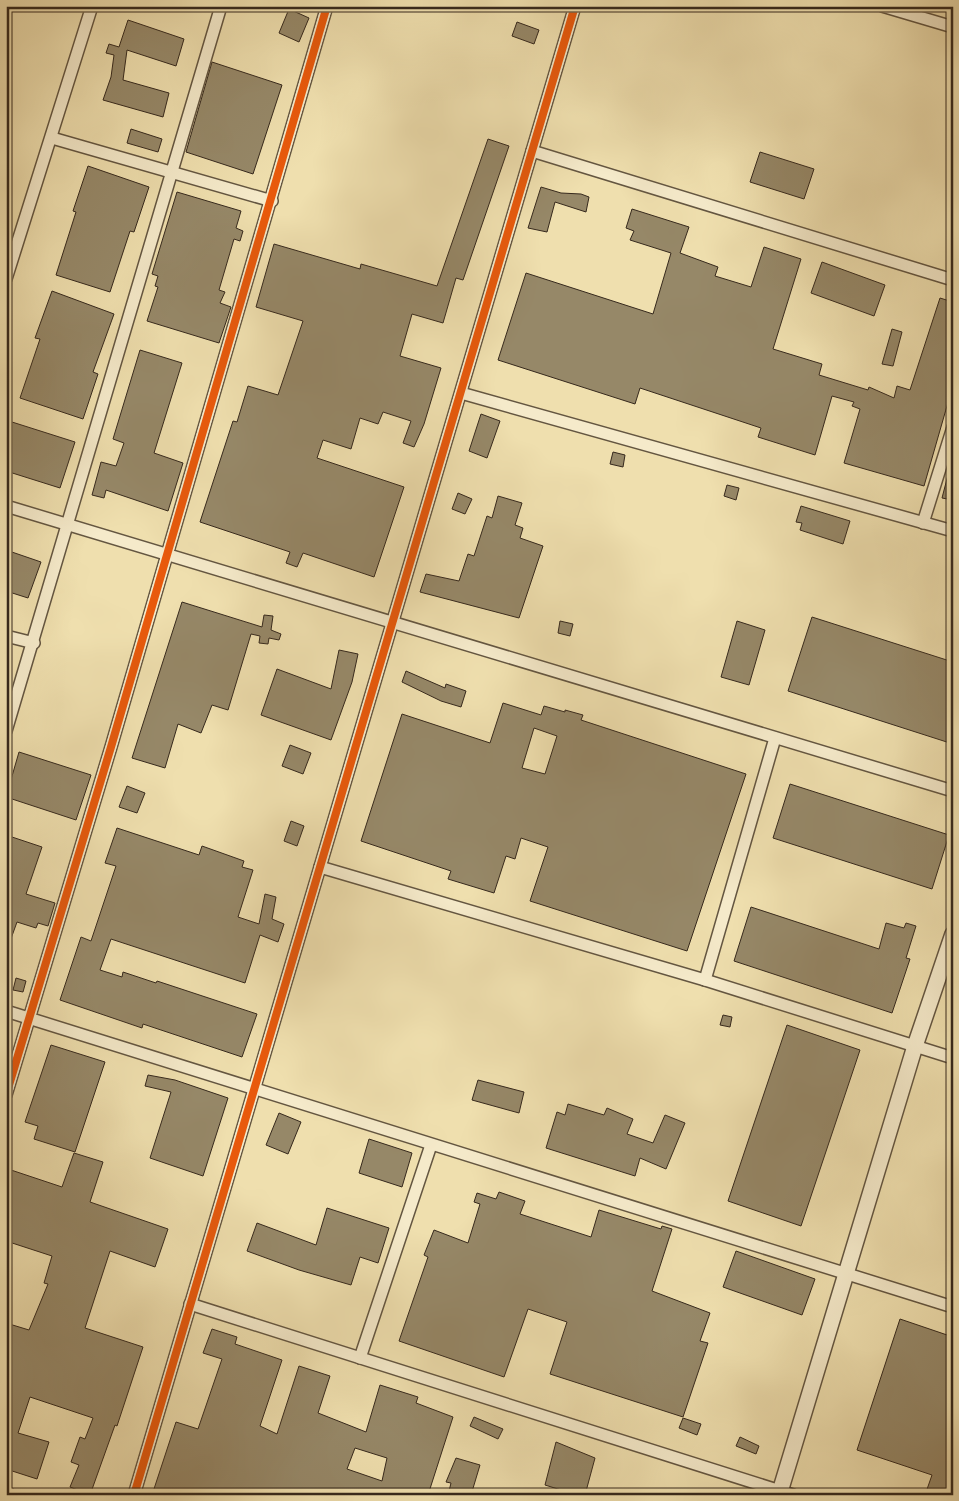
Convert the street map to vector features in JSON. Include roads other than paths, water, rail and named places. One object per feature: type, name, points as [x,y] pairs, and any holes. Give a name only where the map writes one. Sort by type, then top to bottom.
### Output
[{"type":"street","points":[[6,279],[52,138],[92,6]]},
{"type":"street","points":[[6,732],[222,6]]},
{"type":"street","points":[[6,1095],[272,201],[327,6]]},
{"type":"street","points":[[134,1495],[575,6]]},
{"type":"street","points":[[882,6],[953,27]]},
{"type":"street","points":[[52,138],[272,201]]},
{"type":"street","points":[[532,151],[953,280]]},
{"type":"street","points":[[460,393],[953,531]]},
{"type":"street","points":[[923,523],[953,427]]},
{"type":"street","points":[[6,506],[392,624],[953,791]]},
{"type":"street","points":[[6,636],[34,643]]},
{"type":"street","points":[[705,980],[775,738]]},
{"type":"street","points":[[320,867],[705,980],[953,1058]]},
{"type":"street","points":[[190,1304],[784,1493],[845,1274],[915,1046],[953,934]]},
{"type":"street","points":[[6,1011],[845,1274],[953,1306]]},
{"type":"street","points":[[360,1358],[431,1145]]},
{"type":"street","points":[[6,1493],[11,1495]]}]
